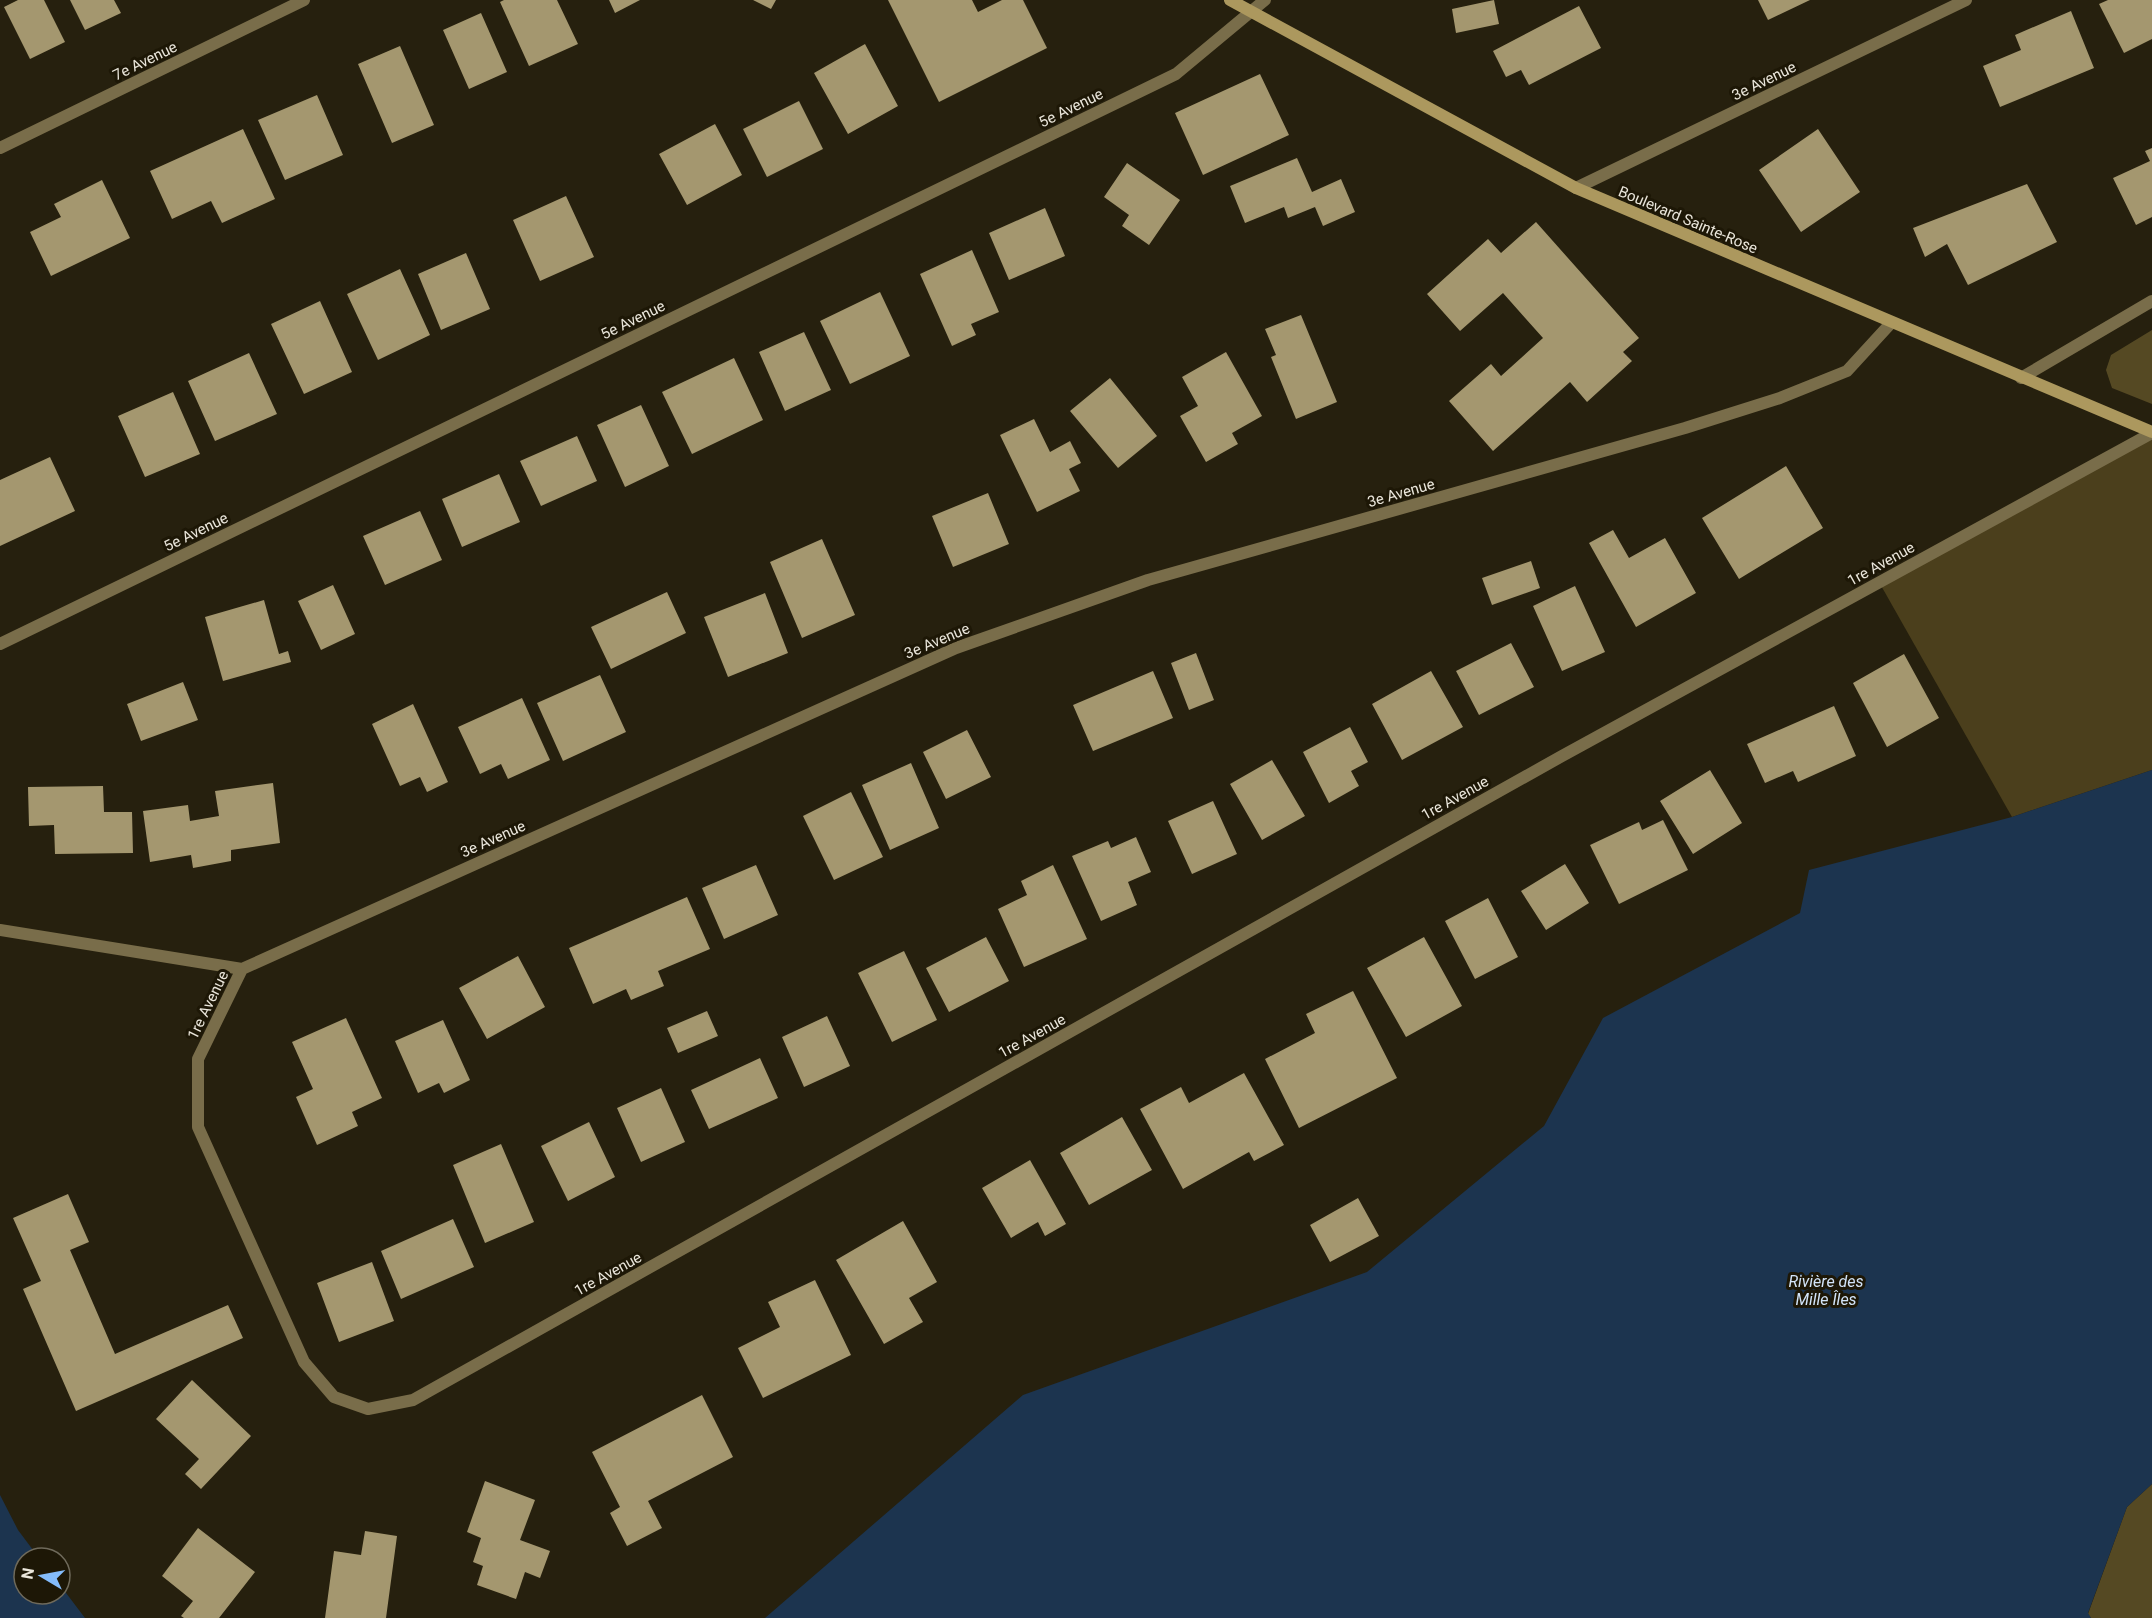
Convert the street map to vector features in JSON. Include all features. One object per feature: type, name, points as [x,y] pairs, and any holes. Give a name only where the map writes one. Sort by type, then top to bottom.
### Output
[{"type":"street","name":"7e Avenue","points":[[0,148],[304,0]]},
{"type":"street","name":"Boulevard Sainte-Rose","points":[[1230,0],[1576,188],[2152,432]]},
{"type":"street","name":"5e Avenue","points":[[0,644],[1176,74],[1265,0]]},
{"type":"street","name":"3e Avenue","points":[[1576,188],[1966,0]]},
{"type":"street","points":[[2021,378],[2152,301]]},
{"type":"street","name":"3e Avenue","points":[[242,969],[956,648],[1148,580],[1685,428],[1780,398],[1847,371],[1891,323]]},
{"type":"street","name":"1re Avenue","points":[[242,969],[198,1059],[198,1127],[304,1362],[334,1397],[368,1409],[413,1400],[1562,756],[2152,432]]},
{"type":"street","points":[[0,930],[242,969]]},
{"type":"shaded area","points":[[2152,330],[2152,404],[2112,388],[2106,370],[2111,355]]},
{"type":"shaded area","points":[[2152,433],[2152,770],[2012,817],[1879,582]]},
{"type":"shaded area","points":[[2152,1484],[2152,1618],[2091,1618],[2088,1614],[2127,1507]]},
{"type":"water","name":"Rivière des Mille Îles","points":[[2152,770],[2152,1484],[2127,1507],[2088,1613],[2091,1618],[765,1618],[1023,1395],[1367,1272],[1544,1126],[1603,1018],[1800,913],[1809,870],[2012,817]]},
{"type":"water","points":[[0,1495],[18,1530],[30,1546],[12,1546],[12,1606],[72,1606],[72,1601],[85,1618],[0,1618]]},
{"type":"building","points":[[18,0],[44,0],[65,42],[30,59],[4,7]]},
{"type":"building","points":[[70,0],[114,0],[121,13],[85,30]]},
{"type":"building","points":[[504,0],[557,0],[578,44],[529,66],[500,2]]},
{"type":"building","points":[[609,0],[640,0],[615,13]]},
{"type":"building","points":[[753,0],[776,0],[771,9]]},
{"type":"building","points":[[888,0],[972,0],[978,12],[1002,0],[1023,0],[1047,48],[939,102]]},
{"type":"building","points":[[1494,0],[1499,24],[1456,33],[1452,9]]},
{"type":"building","points":[[1758,0],[1810,0],[1768,20]]},
{"type":"building","points":[[2108,0],[2152,0],[2152,39],[2124,53],[2099,4]]},
{"type":"building","points":[[1579,6],[1601,48],[1529,85],[1521,70],[1506,77],[1493,51]]},
{"type":"building","points":[[2071,11],[2094,68],[2000,107],[1983,66],[2021,50],[2015,35]]},
{"type":"building","points":[[481,13],[507,72],[469,89],[443,30]]},
{"type":"building","points":[[865,44],[898,106],[848,134],[814,73]]},
{"type":"building","points":[[400,46],[434,125],[392,143],[358,64]]},
{"type":"building","points":[[1260,74],[1289,135],[1203,175],[1175,113]]},
{"type":"building","points":[[317,95],[343,155],[285,180],[258,120]]},
{"type":"building","points":[[799,101],[823,149],[767,177],[743,129]]},
{"type":"building","points":[[715,124],[742,175],[687,205],[659,154]]},
{"type":"building","points":[[243,129],[275,199],[222,223],[211,201],[172,219],[150,171]]},
{"type":"building","points":[[1818,129],[1860,192],[1801,232],[1759,170]]},
{"type":"building","points":[[2152,148],[2152,217],[2136,225],[2113,178],[2150,161],[2145,151]]},
{"type":"building","points":[[1297,158],[1312,192],[1341,179],[1355,212],[1323,226],[1315,207],[1288,218],[1284,207],[1245,223],[1230,186]]},
{"type":"building","points":[[1127,163],[1180,200],[1149,245],[1122,226],[1129,215],[1104,197]]},
{"type":"building","points":[[102,180],[130,238],[51,276],[30,232],[61,217],[54,204]]},
{"type":"building","points":[[2027,184],[2057,242],[1968,285],[1947,244],[1925,257],[1913,228]]},
{"type":"building","points":[[566,196],[594,257],[540,281],[513,220]]},
{"type":"building","points":[[1045,208],[1065,256],[1009,280],[989,233]]},
{"type":"building","points":[[1536,222],[1639,338],[1623,352],[1632,361],[1587,402],[1570,382],[1493,451],[1449,401],[1491,364],[1501,376],[1543,338],[1503,293],[1460,331],[1427,294],[1488,239],[1501,253]]},
{"type":"building","points":[[972,250],[999,312],[971,324],[976,335],[952,346],[920,274]]},
{"type":"building","points":[[466,253],[490,309],[441,330],[418,274]]},
{"type":"building","points":[[400,269],[430,335],[378,360],[347,294]]},
{"type":"building","points":[[880,292],[910,356],[850,384],[820,321]]},
{"type":"building","points":[[320,301],[352,372],[304,394],[271,324]]},
{"type":"building","points":[[1301,315],[1337,402],[1296,419],[1271,357],[1276,355],[1265,329]]},
{"type":"building","points":[[804,332],[831,390],[785,411],[759,352]]},
{"type":"building","points":[[1226,352],[1262,416],[1232,433],[1238,444],[1206,462],[1180,416],[1198,406],[1182,377]]},
{"type":"building","points":[[249,353],[277,414],[215,441],[188,381]]},
{"type":"building","points":[[734,358],[763,420],[692,454],[662,392]]},
{"type":"building","points":[[1110,378],[1157,436],[1118,468],[1070,411]]},
{"type":"building","points":[[173,392],[200,454],[145,477],[118,416]]},
{"type":"building","points":[[641,405],[669,466],[625,487],[597,425]]},
{"type":"building","points":[[1034,419],[1050,452],[1070,441],[1081,463],[1069,469],[1080,491],[1037,512],[1000,435]]},
{"type":"building","points":[[577,436],[597,481],[541,506],[520,461]]},
{"type":"building","points":[[50,457],[75,511],[0,546],[0,480]]},
{"type":"building","points":[[1786,466],[1823,528],[1739,579],[1702,518]]},
{"type":"building","points":[[499,474],[520,522],[462,547],[442,499]]},
{"type":"building","points":[[988,493],[1009,544],[953,567],[932,516]]},
{"type":"building","points":[[420,511],[442,560],[385,585],[363,536]]},
{"type":"building","points":[[1613,530],[1629,558],[1665,538],[1696,593],[1636,627],[1589,543]]},
{"type":"building","points":[[822,539],[855,615],[802,638],[770,562]]},
{"type":"building","points":[[1531,561],[1540,588],[1492,605],[1482,578]]},
{"type":"building","points":[[333,585],[355,634],[321,650],[298,601]]},
{"type":"building","points":[[1575,586],[1605,652],[1562,671],[1533,606]]},
{"type":"building","points":[[667,592],[686,633],[611,669],[591,627]]},
{"type":"building","points":[[765,593],[788,653],[728,677],[704,617]]},
{"type":"building","points":[[264,600],[279,654],[288,651],[291,662],[223,681],[205,617]]},
{"type":"building","points":[[1511,643],[1534,687],[1479,715],[1456,671]]},
{"type":"building","points":[[1196,653],[1214,700],[1189,710],[1171,663]]},
{"type":"building","points":[[1904,654],[1939,718],[1887,747],[1853,683]]},
{"type":"building","points":[[1153,671],[1173,718],[1093,751],[1073,705]]},
{"type":"building","points":[[1431,671],[1463,727],[1402,760],[1372,704]]},
{"type":"building","points":[[600,675],[626,732],[563,761],[537,703]]},
{"type":"building","points":[[183,682],[198,720],[141,741],[127,704]]},
{"type":"building","points":[[522,698],[550,760],[508,779],[501,764],[480,774],[458,727]]},
{"type":"building","points":[[413,704],[448,782],[427,792],[420,777],[400,786],[372,724]]},
{"type":"building","points":[[1834,706],[1856,756],[1798,782],[1793,771],[1765,783],[1747,744]]},
{"type":"building","points":[[1350,727],[1368,762],[1351,771],[1359,786],[1329,803],[1303,752]]},
{"type":"building","points":[[967,730],[991,777],[946,799],[923,752]]},
{"type":"building","points":[[1272,760],[1305,816],[1262,840],[1230,784]]},
{"type":"building","points":[[911,763],[939,828],[890,850],[862,785]]},
{"type":"building","points":[[1710,770],[1742,823],[1693,854],[1660,801]]},
{"type":"building","points":[[273,783],[280,843],[231,850],[231,861],[193,868],[191,855],[150,862],[143,811],[188,805],[190,821],[219,816],[215,791]]},
{"type":"building","points":[[103,786],[104,812],[132,812],[133,853],[55,854],[54,825],[29,826],[28,787]]},
{"type":"building","points":[[851,792],[883,857],[834,880],[803,816]]},
{"type":"building","points":[[1213,801],[1237,854],[1192,874],[1168,821]]},
{"type":"building","points":[[1663,820],[1688,870],[1619,904],[1590,845],[1639,822],[1642,830]]},
{"type":"building","points":[[1136,837],[1151,872],[1128,882],[1137,905],[1101,921],[1072,856],[1108,841],[1111,848]]},
{"type":"building","points":[[1565,864],[1589,903],[1546,930],[1521,891]]},
{"type":"building","points":[[756,865],[778,915],[724,939],[702,888]]},
{"type":"building","points":[[1053,865],[1087,939],[1024,967],[998,909],[1027,895],[1021,881]]},
{"type":"building","points":[[687,897],[710,949],[658,971],[664,986],[631,1000],[626,989],[593,1004],[569,948]]},
{"type":"building","points":[[1488,898],[1518,957],[1475,979],[1445,921]]},
{"type":"building","points":[[986,937],[1009,981],[949,1012],[926,968]]},
{"type":"building","points":[[1424,937],[1462,1006],[1406,1037],[1367,968]]},
{"type":"building","points":[[904,951],[937,1020],[892,1042],[858,973]]},
{"type":"building","points":[[518,956],[545,1007],[487,1039],[459,988]]},
{"type":"building","points":[[1353,991],[1397,1078],[1299,1128],[1265,1059],[1315,1033],[1306,1014]]},
{"type":"building","points":[[707,1011],[718,1036],[678,1053],[667,1028]]},
{"type":"building","points":[[827,1016],[850,1066],[804,1087],[782,1037]]},
{"type":"building","points":[[346,1018],[382,1098],[352,1112],[358,1126],[317,1145],[296,1097],[313,1089],[292,1042]]},
{"type":"building","points":[[443,1020],[470,1080],[444,1093],[439,1083],[418,1093],[395,1041]]},
{"type":"building","points":[[760,1058],[778,1098],[709,1129],[691,1090]]},
{"type":"building","points":[[1244,1073],[1284,1145],[1254,1161],[1249,1152],[1183,1189],[1140,1109],[1181,1087],[1189,1103]]},
{"type":"building","points":[[661,1088],[685,1142],[641,1162],[617,1108]]},
{"type":"building","points":[[1122,1117],[1152,1170],[1089,1205],[1060,1153]]},
{"type":"building","points":[[589,1122],[615,1177],[568,1201],[541,1146]]},
{"type":"building","points":[[501,1144],[534,1222],[485,1243],[453,1165]]},
{"type":"building","points":[[1030,1160],[1066,1224],[1045,1236],[1038,1222],[1011,1238],[982,1188]]},
{"type":"building","points":[[68,1194],[89,1242],[70,1250],[115,1354],[228,1305],[243,1338],[76,1411],[23,1289],[41,1281],[13,1218]]},
{"type":"building","points":[[1358,1198],[1379,1236],[1330,1262],[1310,1225]]},
{"type":"building","points":[[453,1219],[474,1267],[401,1299],[381,1251]]},
{"type":"building","points":[[903,1221],[937,1282],[909,1298],[923,1322],[884,1344],[836,1260]]},
{"type":"building","points":[[372,1262],[394,1321],[339,1342],[317,1283]]},
{"type":"building","points":[[815,1280],[851,1355],[763,1398],[738,1348],[780,1327],[768,1302]]},
{"type":"building","points":[[192,1380],[251,1436],[201,1489],[185,1474],[199,1459],[156,1419]]},
{"type":"building","points":[[702,1395],[733,1457],[648,1501],[662,1528],[627,1546],[610,1513],[620,1507],[592,1452]]},
{"type":"building","points":[[485,1481],[535,1500],[520,1540],[550,1551],[540,1578],[525,1572],[516,1599],[477,1585],[483,1566],[473,1562],[481,1538],[467,1532]]},
{"type":"building","points":[[198,1528],[255,1572],[219,1618],[184,1618],[181,1616],[193,1601],[162,1576]]},
{"type":"building","points":[[365,1531],[397,1536],[386,1618],[325,1618],[334,1551],[361,1555]]}]
